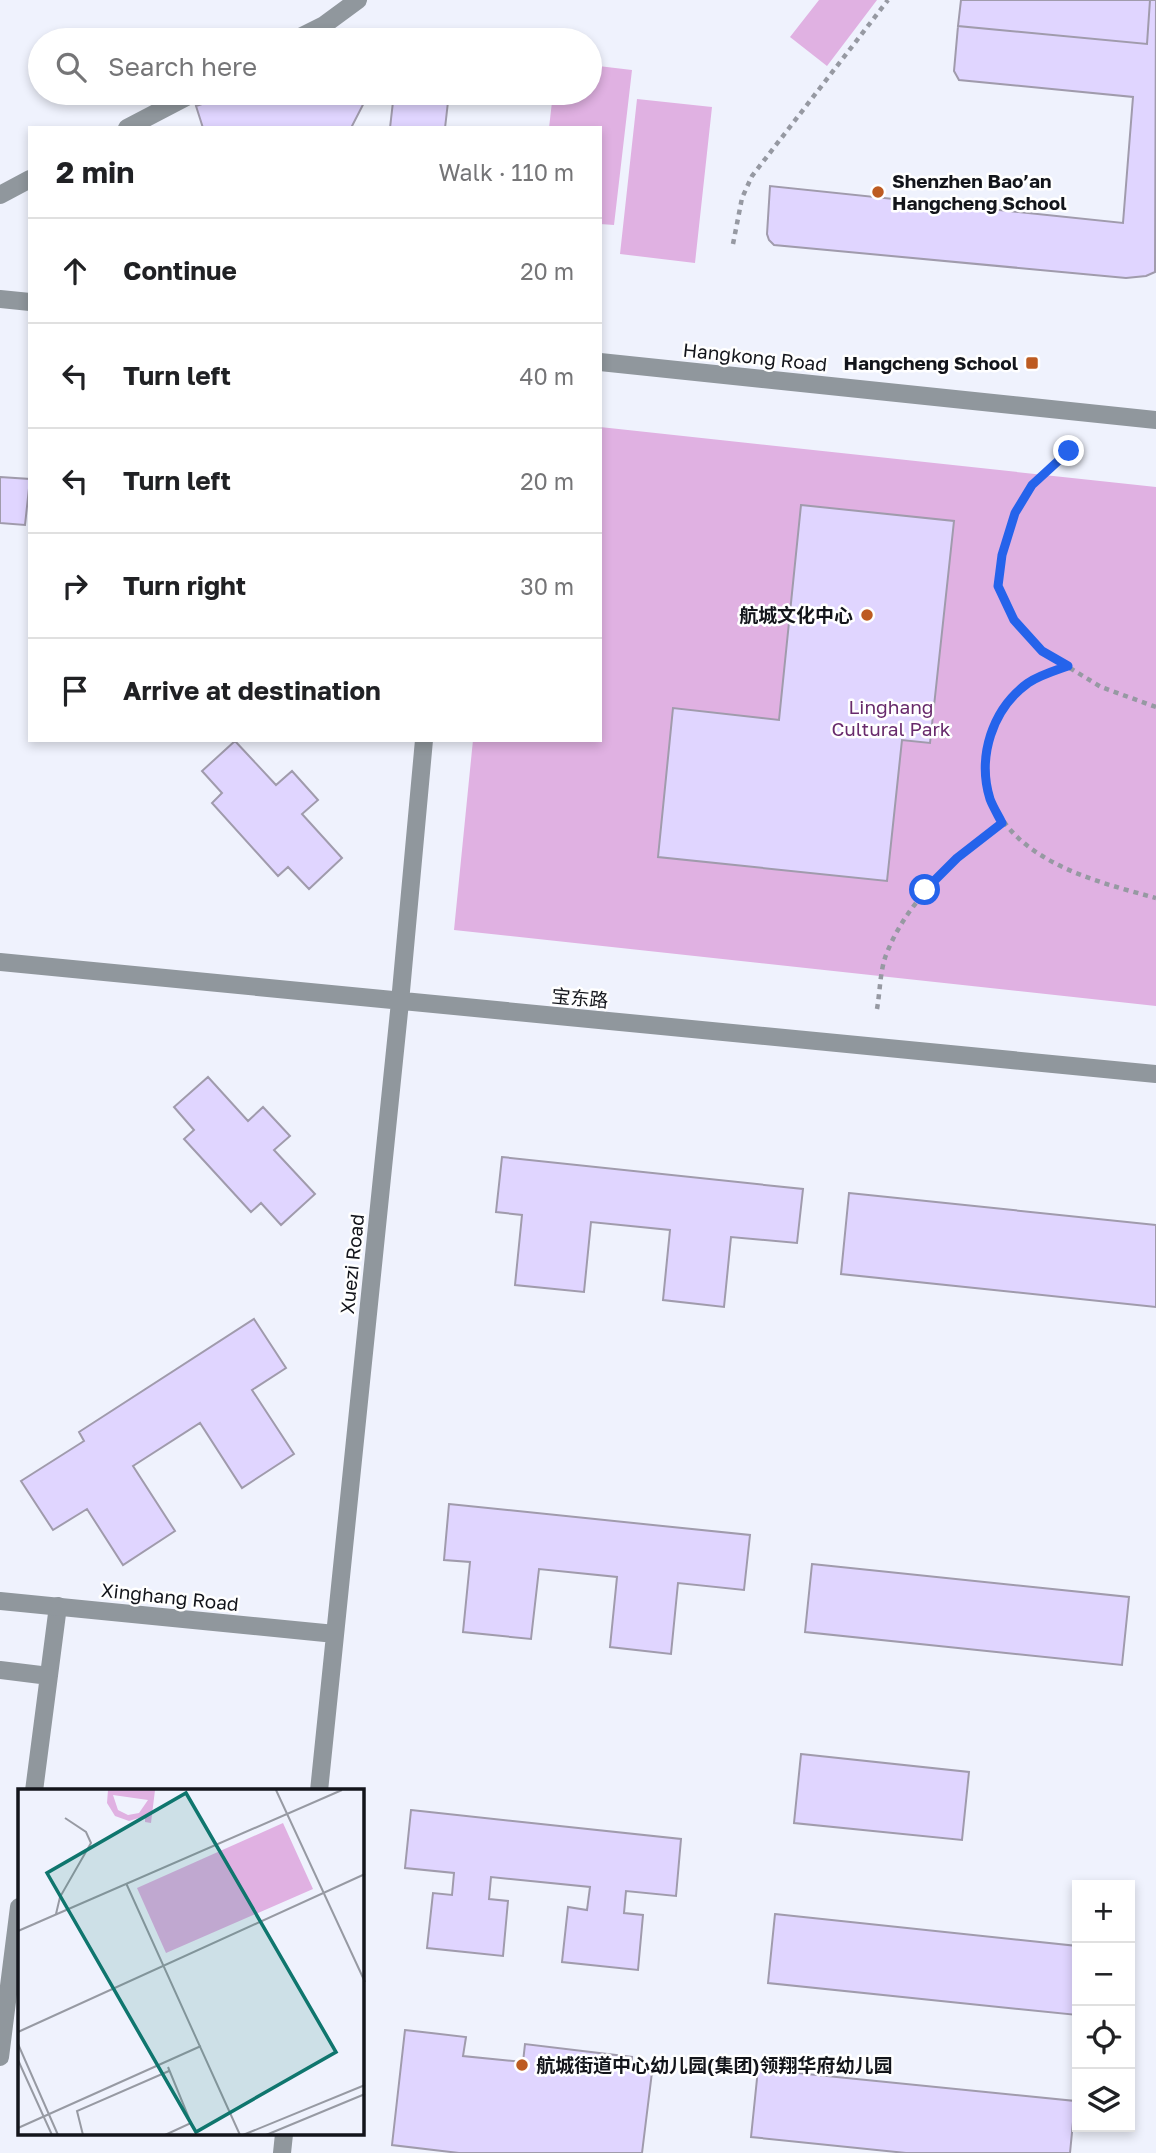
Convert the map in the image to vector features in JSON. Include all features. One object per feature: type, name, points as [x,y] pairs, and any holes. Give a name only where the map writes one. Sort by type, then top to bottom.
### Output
[{"type":"street","points":[[318,28],[358,0]]},
{"type":"street","points":[[131,126],[171,105]]},
{"type":"street","points":[[0,195],[28,180]]},
{"type":"street","points":[[0,299],[28,302]]},
{"type":"street","name":"Hangkong Road","points":[[602,362],[1156,420]]},
{"type":"street","name":"Xuezi Road","points":[[319,1789],[400,1002],[424,742]]},
{"type":"street","name":"宝东路","points":[[0,962],[1156,1074]]},
{"type":"street","name":"Xinghang Road","points":[[0,1601],[335,1634]]},
{"type":"street","points":[[34,1789],[58,1606]]},
{"type":"street","points":[[0,1670],[49,1676]]},
{"type":"street","points":[[0,2057],[18,1915]]},
{"type":"path","points":[[733,244],[742,198],[752,176],[888,0]]},
{"type":"path","points":[[1069,451],[1032,485],[1015,513],[1002,555],[998,586],[1014,620],[1042,651],[1101,687],[1156,707]]},
{"type":"path","points":[[1068,666],[1027,684],[999,715],[986,746],[985,775],[990,800],[1002,823],[1025,844],[1067,869],[1156,898]]},
{"type":"path","points":[[877,1009],[885,958],[911,908],[957,858],[1002,823]]},
{"type":"green space","points":[[819,0],[877,0],[827,66],[790,37]]},
{"type":"green space","points":[[602,66],[632,70],[614,225],[602,224],[602,126],[549,126],[552,105],[602,105]]},
{"type":"green space","points":[[637,99],[712,107],[695,263],[620,254]]},
{"type":"green space","name":"Linghang Cultural Park","points":[[602,427],[1156,487],[1156,1006],[454,930],[473,742],[602,742]]},
{"type":"building","points":[[961,0],[1150,0],[1147,44],[958,26]]},
{"type":"building","points":[[1150,0],[1156,0],[1155,272],[1126,278],[774,245],[769,240],[767,234],[770,186],[1123,223],[1133,97],[959,80],[954,71],[958,26],[1147,44]]},
{"type":"building","points":[[363,105],[352,126],[202,126],[196,106]]},
{"type":"building","points":[[393,105],[448,105],[445,126],[390,126]]},
{"type":"building","points":[[0,477],[28,479],[25,525],[0,523]]},
{"type":"building","name":"航城文化中心","points":[[801,505],[954,521],[930,743],[902,740],[887,881],[658,857],[673,708],[779,720]]},
{"type":"building","points":[[236,742],[276,785],[292,771],[318,800],[302,814],[342,858],[309,889],[288,867],[278,876],[212,803],[222,793],[202,771]]},
{"type":"building","points":[[208,1077],[248,1121],[263,1107],[290,1136],[274,1150],[315,1194],[281,1225],[261,1203],[251,1212],[184,1139],[194,1130],[174,1107]]},
{"type":"building","points":[[502,1157],[803,1189],[797,1243],[731,1237],[724,1307],[663,1300],[670,1230],[591,1222],[584,1292],[515,1285],[522,1215],[496,1212]]},
{"type":"building","points":[[849,1193],[1156,1225],[1156,1307],[841,1274]]},
{"type":"building","points":[[254,1319],[286,1368],[252,1390],[294,1454],[242,1488],[200,1423],[133,1466],[175,1531],[123,1565],[87,1509],[53,1530],[21,1481],[84,1441],[79,1432]]},
{"type":"building","points":[[449,1504],[750,1535],[744,1590],[678,1583],[671,1654],[610,1647],[617,1577],[539,1569],[531,1639],[463,1632],[470,1562],[444,1560]]},
{"type":"building","points":[[812,1564],[1129,1597],[1122,1665],[805,1632]]},
{"type":"building","points":[[801,1754],[969,1772],[962,1840],[794,1823]]},
{"type":"building","points":[[411,1810],[681,1839],[676,1896],[626,1891],[624,1913],[643,1915],[638,1970],[562,1962],[568,1907],[587,1910],[590,1887],[491,1877],[489,1899],[508,1901],[503,1956],[427,1948],[433,1893],[452,1895],[454,1873],[405,1868]]},
{"type":"building","points":[[775,1914],[1072,1945],[1072,2014],[768,1983]]},
{"type":"building","points":[[405,2030],[466,2037],[463,2056],[523,2062],[525,2044],[632,2057],[631,2069],[652,2072],[642,2153],[459,2153],[392,2145]]},
{"type":"building","points":[[758,2069],[1072,2101],[1070,2153],[906,2153],[751,2137]]},
{"type":"place","name":"Shenzhen Bao’an Hangcheng School","points":[[878,192]]},
{"type":"place","name":"Hangcheng School","points":[[1032,363]]},
{"type":"place","name":"航城文化中心","points":[[867,615]]},
{"type":"place","name":"航城街道中心幼儿园(集团)领翔华府幼儿园","points":[[522,2065]]},
{"type":"route","points":[[925,890],[957,858],[1002,823],[990,800],[985,775],[986,746],[999,715],[1027,684],[1068,666],[1042,651],[1014,620],[998,586],[1002,555],[1015,513],[1032,485],[1069,451]]}]
